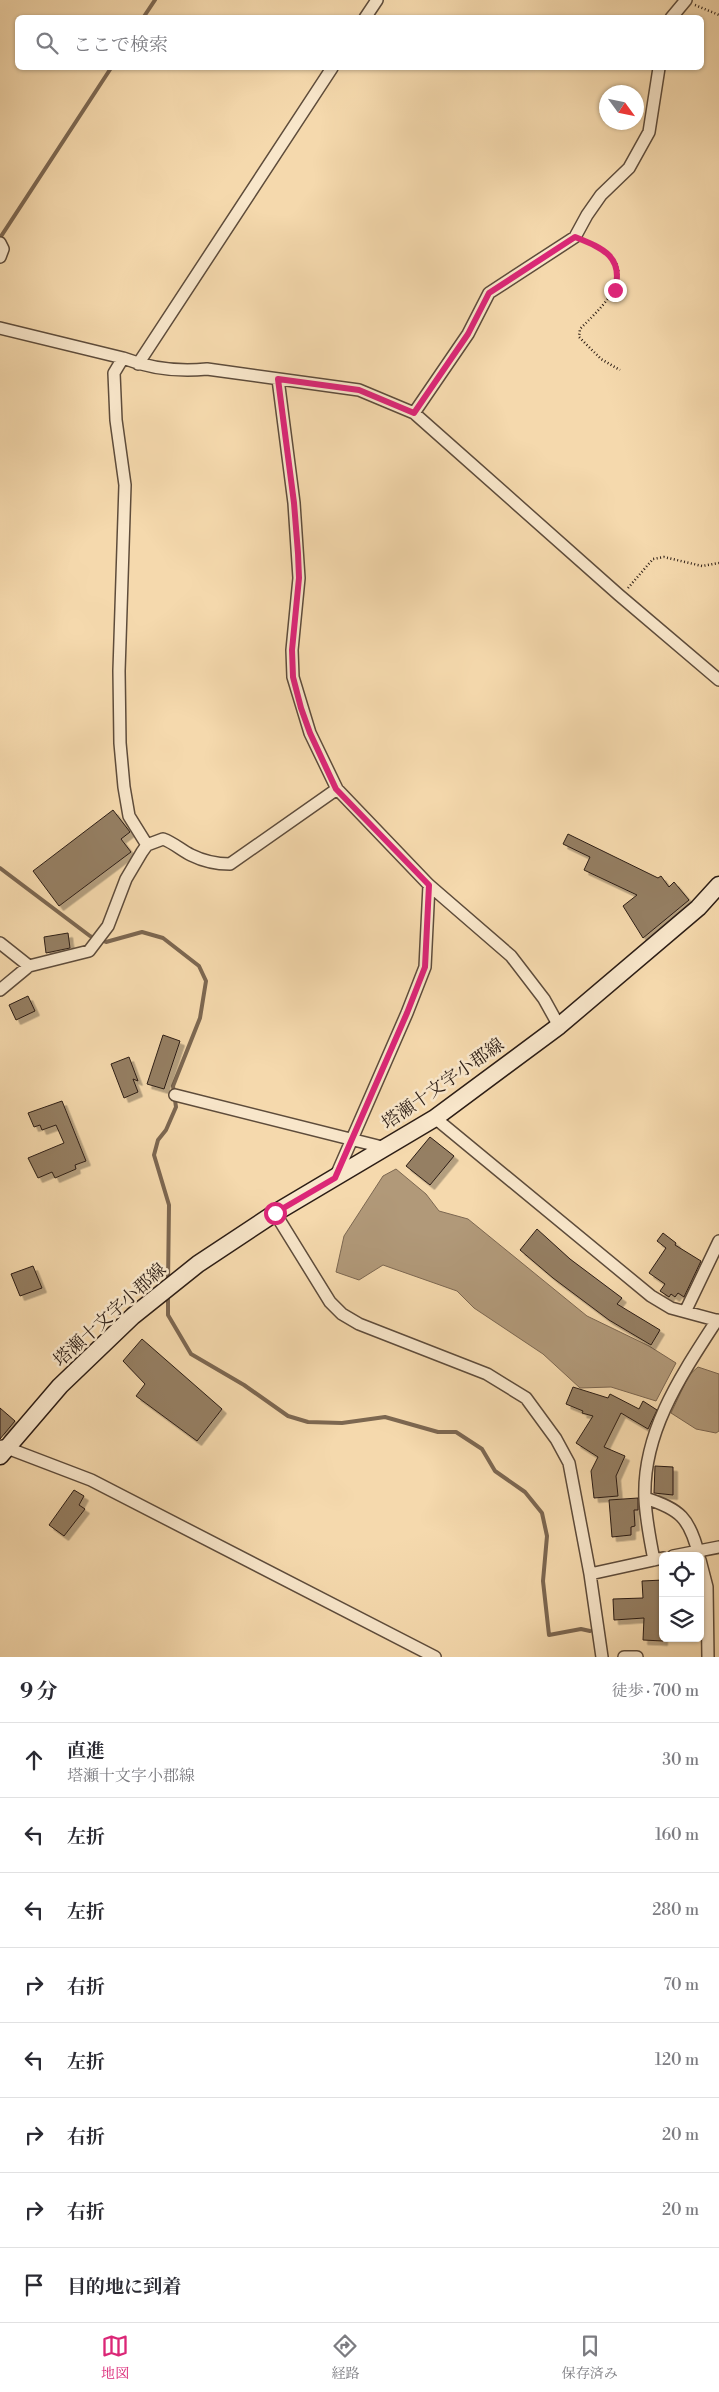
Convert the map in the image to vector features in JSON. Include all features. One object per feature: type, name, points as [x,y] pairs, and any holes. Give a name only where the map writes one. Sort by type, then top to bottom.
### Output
[{"type":"main road","name":"塔瀬十文字小郡線","points":[[2,1450],[60,1386],[133,1316],[198,1264],[275,1213],[435,1118],[560,1026],[698,908],[719,885]]},
{"type":"street","points":[[367,15],[377,0]]},
{"type":"street","points":[[673,15],[685,1]]},
{"type":"street","points":[[138,364],[331,70]]},
{"type":"street","points":[[414,413],[468,334],[489,293],[575,237],[587,214],[601,195],[629,168],[649,132],[659,70]]},
{"type":"street","points":[[0,243],[3,249],[0,257]]},
{"type":"street","points":[[0,328],[123,358],[138,364],[187,371],[207,369],[359,390],[414,413],[619,595],[719,680]]},
{"type":"street","points":[[123,358],[114,373],[116,420],[125,485],[119,672],[120,743],[124,788],[129,816],[147,845]]},
{"type":"street","points":[[278,379],[294,503],[299,578],[292,650],[293,677],[310,733],[336,789],[429,885],[511,956],[544,999],[560,1026]]},
{"type":"street","points":[[0,990],[29,966],[89,951],[108,926],[126,879],[147,845],[163,839],[174,843],[190,855],[217,864],[230,864],[336,789]]},
{"type":"street","points":[[335,1178],[425,967],[429,885]]},
{"type":"street","points":[[0,943],[29,966]]},
{"type":"street","points":[[176,1095],[386,1148]]},
{"type":"street","points":[[435,1118],[651,1296],[671,1308],[686,1310],[718,1321],[671,1394],[651,1448],[645,1498],[658,1559],[590,1574]]},
{"type":"street","points":[[275,1213],[330,1302],[342,1314],[359,1324],[487,1374],[526,1398],[556,1439],[569,1463],[590,1574],[602,1657]]},
{"type":"street","points":[[686,1310],[719,1241]]},
{"type":"street","points":[[2,1450],[90,1480],[435,1657]]},
{"type":"street","points":[[645,1498],[676,1510],[685,1519],[698,1552]]},
{"type":"street","points":[[704,1553],[719,1547]]},
{"type":"street","points":[[704,1575],[707,1587],[708,1657]]},
{"type":"street","points":[[624,1657],[637,1657]]},
{"type":"path","points":[[685,1],[719,15]]},
{"type":"path","points":[[575,237],[595,245],[610,256],[617,267],[618,277],[615,290],[580,329],[579,337],[601,358],[620,370]]},
{"type":"path","points":[[619,595],[626,591],[653,559],[664,557],[702,566],[719,563]]},
{"type":"shaded area","points":[[396,1169],[426,1194],[439,1211],[468,1219],[587,1316],[649,1346],[676,1363],[656,1401],[611,1387],[580,1388],[543,1354],[474,1308],[457,1291],[383,1265],[359,1280],[336,1272],[344,1236],[383,1176]]},
{"type":"shaded area","points":[[698,1367],[719,1374],[719,1431],[716,1433],[696,1429],[671,1413],[689,1375]]},
{"type":"building","points":[[113,810],[130,832],[121,839],[131,852],[59,906],[33,871]]},
{"type":"building","points":[[568,834],[658,878],[661,876],[669,887],[674,882],[689,900],[643,938],[623,906],[637,895],[584,870],[590,857],[563,844]]},
{"type":"building","points":[[68,933],[70,948],[46,953],[44,937]]},
{"type":"building","points":[[28,996],[35,1011],[16,1020],[9,1005]]},
{"type":"building","points":[[163,1035],[180,1041],[164,1089],[147,1084]]},
{"type":"building","points":[[129,1057],[138,1081],[133,1079],[138,1092],[124,1098],[111,1064]]},
{"type":"building","points":[[62,1101],[86,1161],[75,1165],[76,1169],[55,1178],[52,1172],[38,1178],[28,1158],[64,1143],[56,1125],[42,1130],[40,1125],[34,1127],[28,1113]]},
{"type":"building","points":[[430,1137],[454,1156],[430,1185],[406,1166]]},
{"type":"building","points":[[537,1229],[570,1259],[622,1298],[617,1304],[660,1330],[651,1345],[609,1320],[553,1278],[520,1250]]},
{"type":"building","points":[[663,1233],[676,1243],[675,1245],[701,1261],[684,1297],[678,1293],[675,1297],[671,1294],[669,1297],[660,1291],[665,1284],[649,1273],[666,1248],[657,1241]]},
{"type":"building","points":[[33,1266],[42,1288],[20,1296],[11,1274]]},
{"type":"building","points":[[142,1339],[222,1409],[197,1441],[136,1396],[145,1384],[123,1361]]},
{"type":"building","points":[[573,1387],[608,1398],[610,1394],[639,1409],[643,1401],[657,1410],[648,1429],[621,1413],[604,1447],[625,1456],[616,1476],[618,1496],[594,1498],[591,1471],[598,1457],[576,1443],[593,1416],[582,1413],[583,1411],[566,1404]]},
{"type":"building","points":[[0,1408],[15,1421],[0,1439]]},
{"type":"building","points":[[655,1466],[673,1467],[673,1495],[654,1493]]},
{"type":"building","points":[[74,1490],[84,1496],[79,1505],[85,1509],[64,1536],[49,1525]]},
{"type":"building","points":[[638,1498],[638,1510],[634,1510],[635,1526],[631,1527],[631,1535],[612,1537],[609,1500]]},
{"type":"building","points":[[659,1580],[659,1641],[643,1640],[644,1618],[614,1620],[613,1599],[643,1598],[642,1581]]},
{"type":"waterway","points":[[145,15],[155,0]]},
{"type":"waterway","points":[[0,238],[110,70]]},
{"type":"waterway","points":[[0,868],[90,936],[106,942],[142,932],[163,938],[199,966],[206,981],[200,1018],[173,1086],[176,1107],[166,1130],[158,1140],[154,1155],[169,1205],[168,1283]]},
{"type":"waterway","points":[[168,1295],[168,1315],[191,1354],[244,1385],[288,1416],[308,1422],[342,1423],[385,1417],[438,1432],[456,1432],[482,1449],[495,1471],[525,1492],[542,1513],[547,1536],[543,1581],[549,1635],[581,1629],[590,1631]]},
{"type":"route","points":[[275,1213],[335,1178],[425,967],[429,885],[336,789],[310,733],[301,708],[293,677],[292,650],[299,578],[298,553],[294,503],[278,379],[359,390],[414,413],[468,334],[489,293],[559,246],[575,237],[595,245],[610,256],[617,267],[618,277],[615,290]]}]
